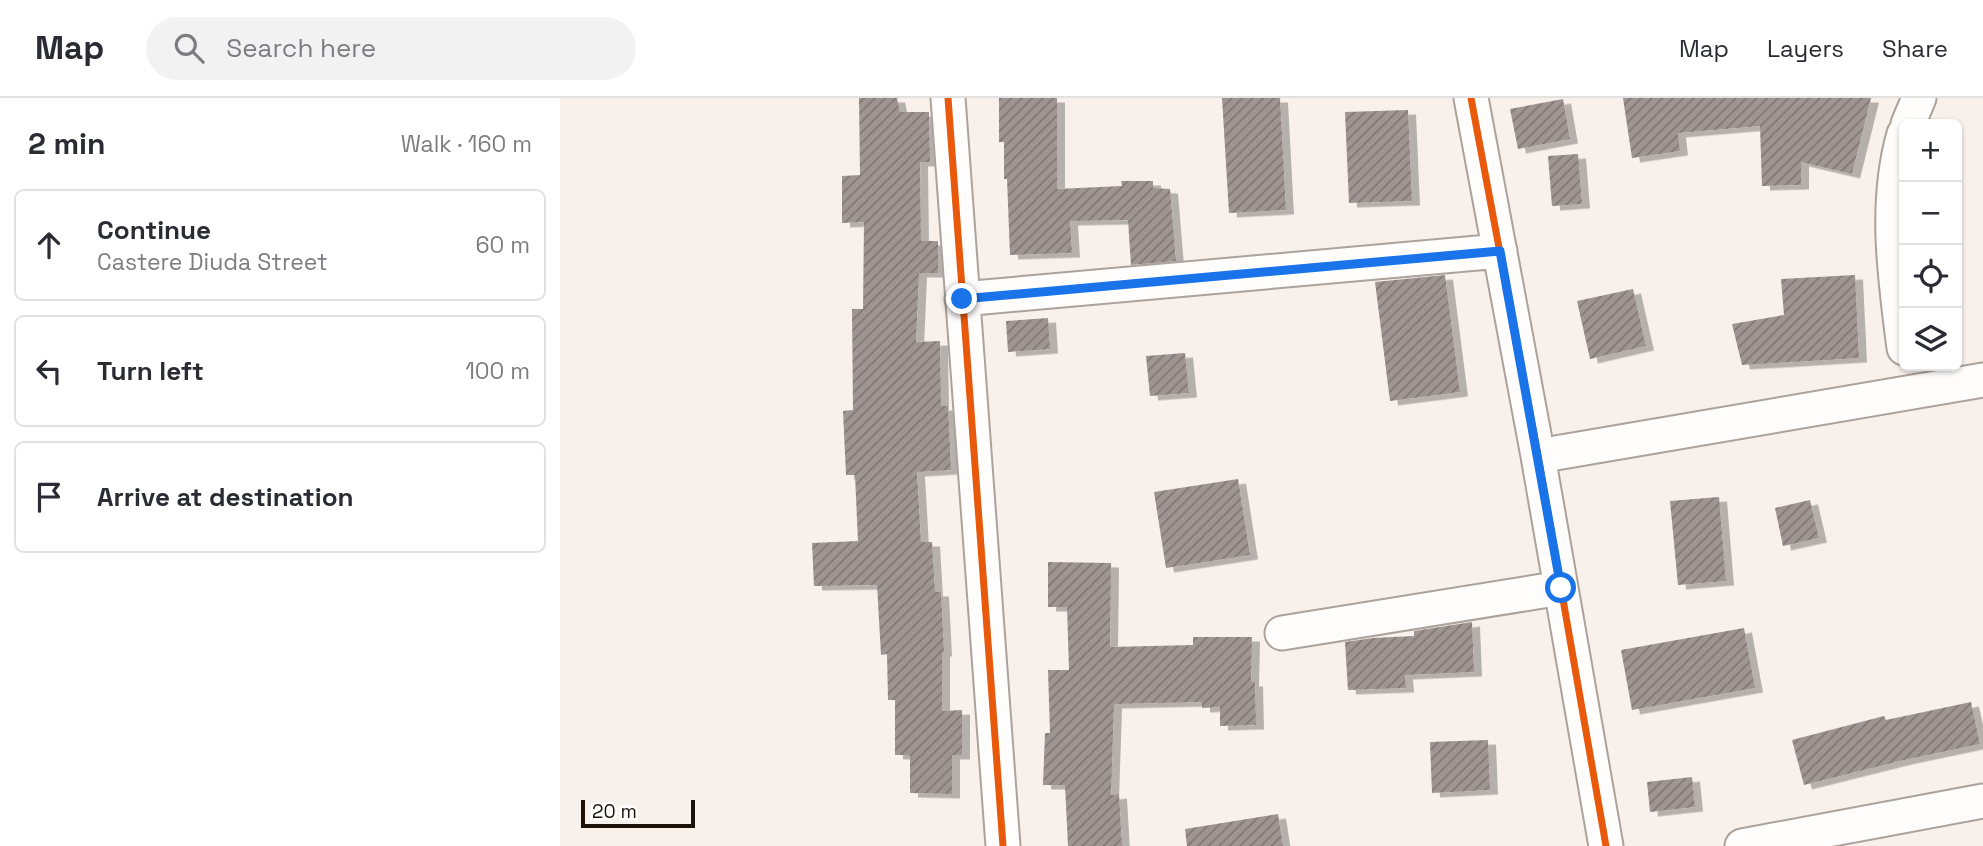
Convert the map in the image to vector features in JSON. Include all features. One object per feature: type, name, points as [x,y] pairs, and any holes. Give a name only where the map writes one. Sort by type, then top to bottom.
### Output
[{"type":"street","points":[[948,98],[1003,846]]},
{"type":"street","points":[[1471,98],[1538,456],[1606,846]]},
{"type":"street","points":[[1910,119],[1919,98]]},
{"type":"street","points":[[1899,163],[1893,231],[1899,309]]},
{"type":"street","points":[[962,299],[1500,251]]},
{"type":"street","points":[[1538,456],[1908,379],[1983,380]]},
{"type":"street","points":[[1282,634],[1561,588]]},
{"type":"street","points":[[1742,846],[1983,801]]},
{"type":"building","points":[[859,98],[897,98],[900,112],[929,112],[930,162],[920,162],[921,241],[938,241],[938,273],[919,273],[916,342],[940,341],[941,406],[948,406],[951,470],[917,472],[921,542],[932,542],[935,592],[941,592],[944,652],[942,711],[962,710],[962,755],[952,755],[952,794],[910,793],[910,755],[895,755],[895,700],[888,700],[887,654],[881,655],[877,585],[814,586],[812,543],[858,541],[855,475],[846,475],[843,411],[853,410],[852,309],[863,309],[864,222],[842,223],[842,176],[860,175]]},
{"type":"building","points":[[999,98],[1057,98],[1057,189],[1122,186],[1121,181],[1153,181],[1153,188],[1170,189],[1176,261],[1131,265],[1128,220],[1070,221],[1072,253],[1010,255],[1004,142],[999,142]]},
{"type":"building","points":[[1222,98],[1280,98],[1286,210],[1229,213]]},
{"type":"building","points":[[1623,98],[1871,98],[1852,174],[1801,162],[1801,185],[1762,186],[1760,126],[1678,133],[1680,151],[1632,158]]},
{"type":"building","points":[[1563,99],[1570,139],[1518,149],[1510,109]]},
{"type":"building","points":[[1408,110],[1412,201],[1349,203],[1345,112]]},
{"type":"building","points":[[1578,154],[1582,204],[1552,206],[1548,156]]},
{"type":"building","points":[[1445,275],[1460,392],[1390,401],[1375,282]]},
{"type":"building","points":[[1855,275],[1859,358],[1742,365],[1732,324],[1784,315],[1781,279]]},
{"type":"building","points":[[1633,289],[1646,346],[1590,359],[1577,301]]},
{"type":"building","points":[[1048,318],[1050,349],[1008,352],[1006,321]]},
{"type":"building","points":[[1185,353],[1189,393],[1150,396],[1146,356]]},
{"type":"building","points":[[1238,479],[1250,555],[1166,568],[1154,492]]},
{"type":"building","points":[[1719,497],[1726,581],[1678,585],[1670,501]]},
{"type":"building","points":[[1810,500],[1819,538],[1783,546],[1775,508]]},
{"type":"building","points":[[1048,562],[1111,563],[1110,647],[1193,645],[1193,637],[1252,637],[1251,682],[1255,682],[1256,725],[1220,726],[1220,707],[1202,708],[1202,702],[1114,704],[1111,795],[1119,794],[1122,846],[1068,846],[1065,785],[1043,785],[1045,733],[1050,733],[1048,670],[1069,670],[1067,607],[1048,607]]},
{"type":"building","points":[[1472,622],[1474,672],[1405,675],[1406,688],[1348,690],[1345,642],[1414,636],[1414,631]]},
{"type":"building","points":[[1744,628],[1755,688],[1632,710],[1621,650]]},
{"type":"building","points":[[1971,702],[1980,744],[1804,785],[1792,740],[1884,716],[1886,720]]},
{"type":"building","points":[[1488,740],[1490,790],[1432,793],[1430,742]]},
{"type":"building","points":[[1692,777],[1695,807],[1650,812],[1647,782]]},
{"type":"building","points":[[1278,814],[1283,846],[1187,846],[1185,829]]},
{"type":"cycle path","points":[[948,98],[1003,846]]},
{"type":"cycle path","points":[[1471,98],[1538,456],[1606,846]]},
{"type":"cycle path","points":[[962,299],[1500,251]]},
{"type":"route","points":[[962,299],[1500,251],[1561,588]]}]
